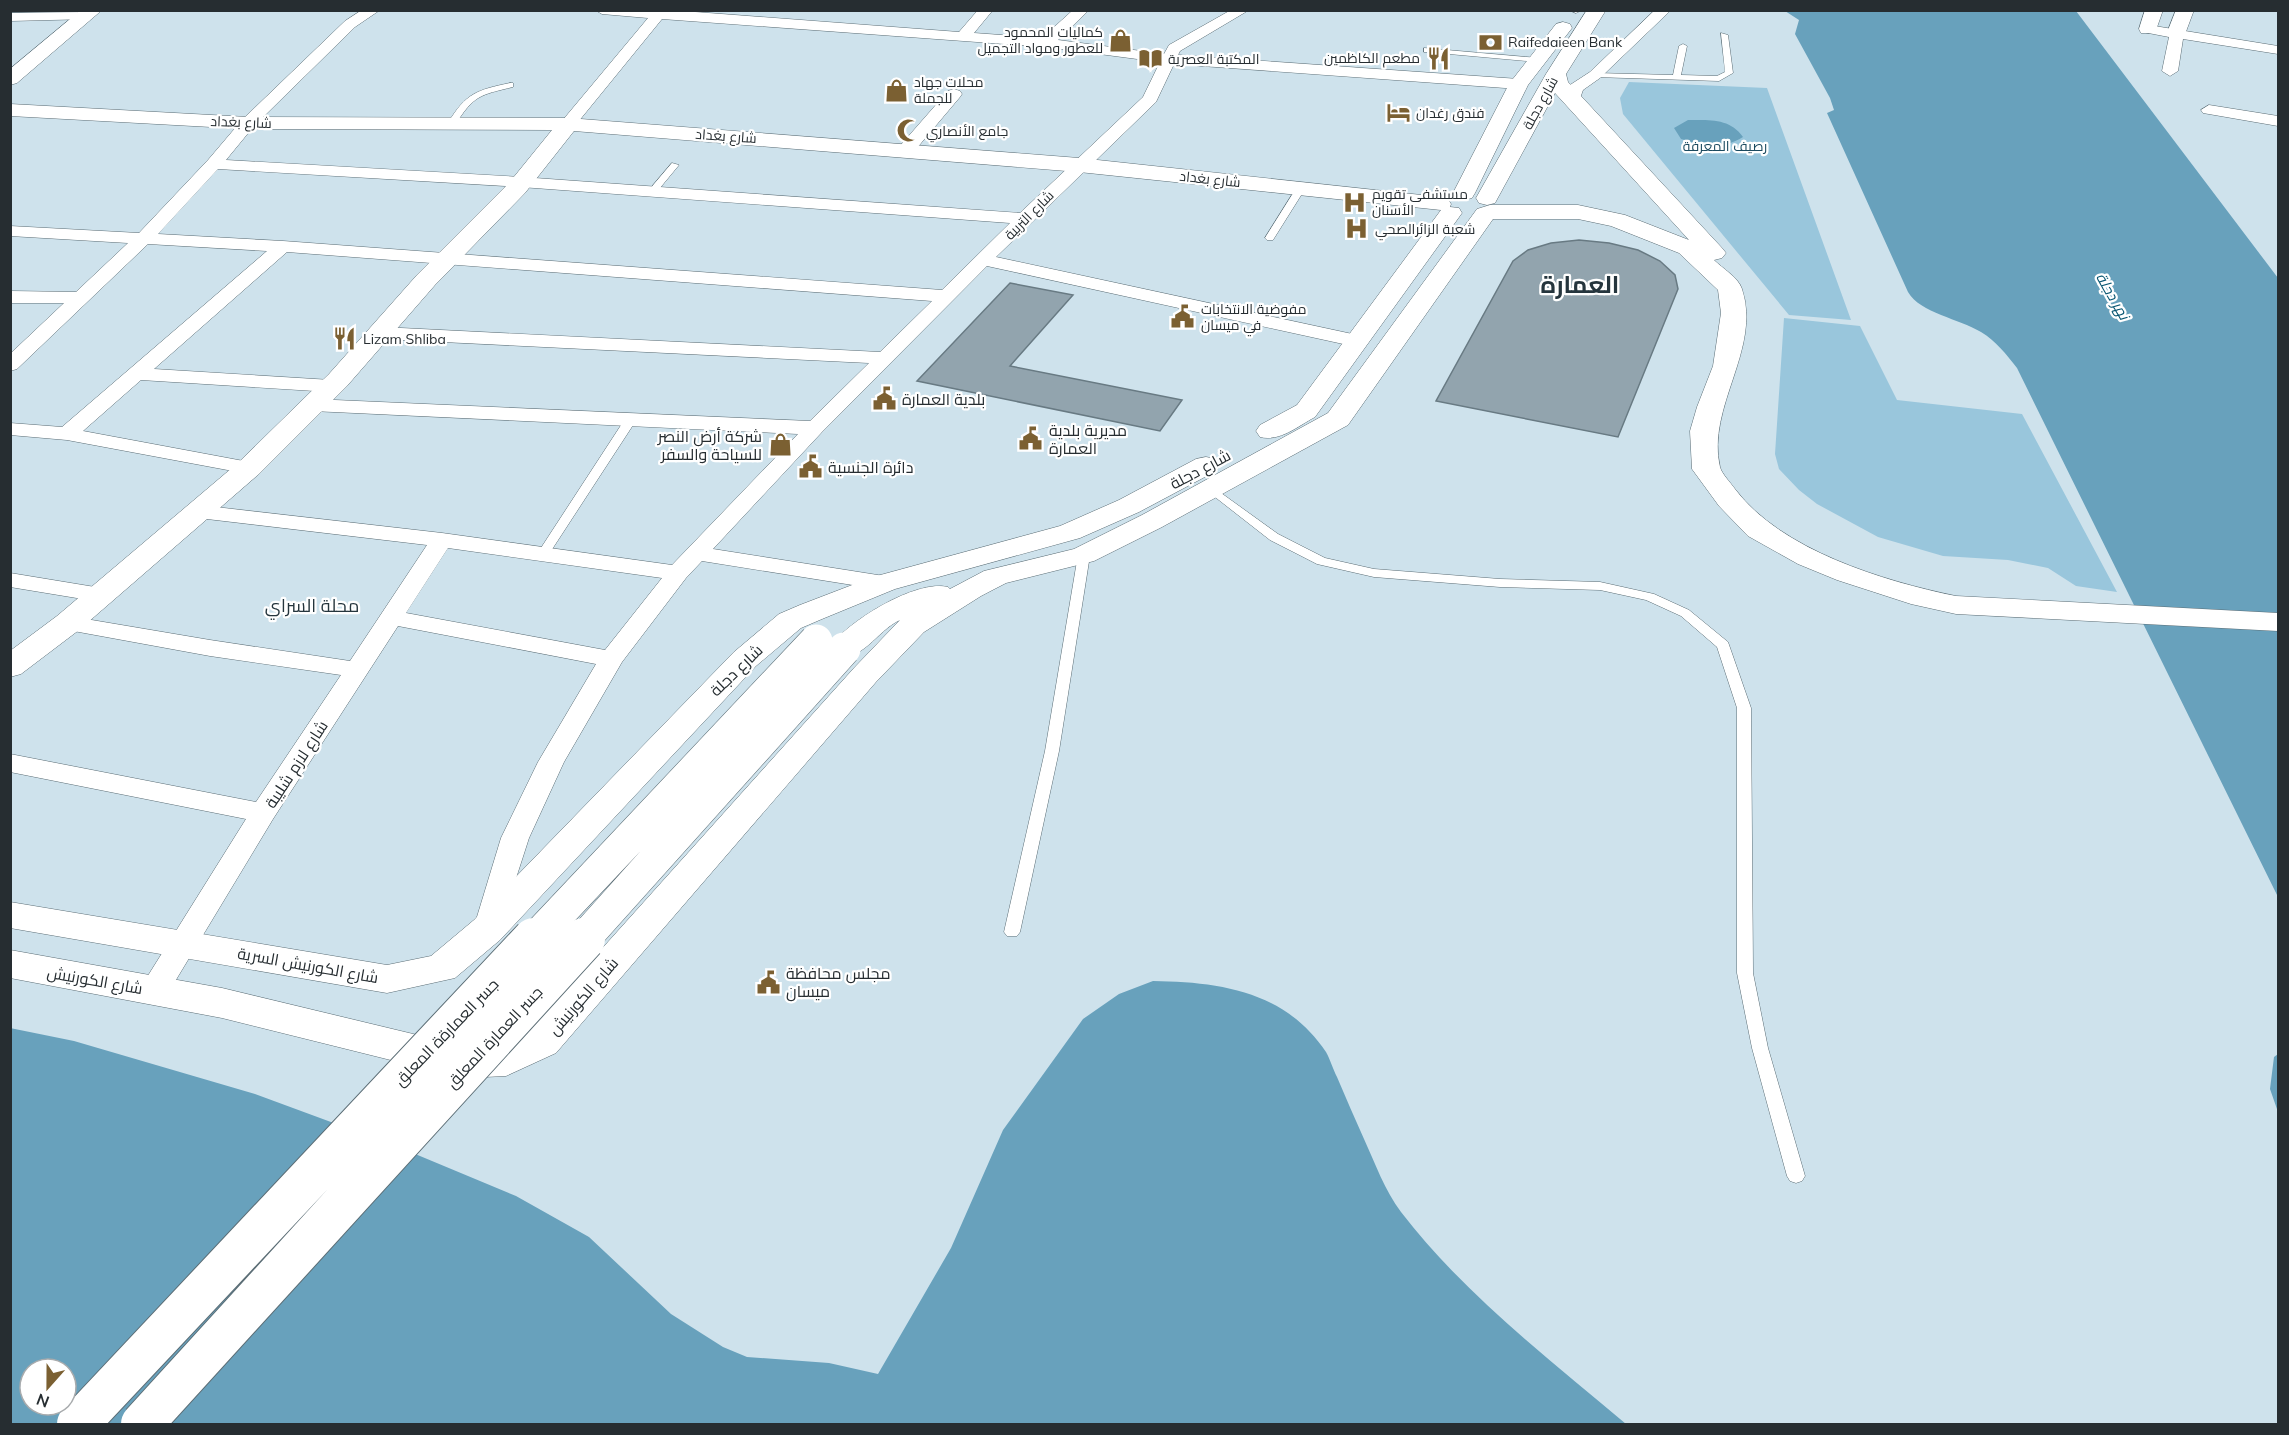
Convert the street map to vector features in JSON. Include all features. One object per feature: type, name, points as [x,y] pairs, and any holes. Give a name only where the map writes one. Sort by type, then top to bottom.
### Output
[{"type":"main road","name":"شارع دجلة","points":[[842,655],[881,617],[907,604],[946,590],[1084,555],[1338,419],[1467,242],[1556,74],[1597,10]]},
{"type":"main road","points":[[2148,29],[2154,10]]},
{"type":"main road","points":[[2177,33],[2185,10]]},
{"type":"main road","name":"شارع دجلة","points":[[635,774],[706,698],[770,636],[790,621],[871,588],[1070,532],[1129,506],[1306,411],[1452,203],[1519,84],[1575,11]]},
{"type":"main road","points":[[14,74],[90,13]]},
{"type":"main road","points":[[1556,74],[1558,82],[1572,100],[1705,254],[1730,288],[1733,313],[1726,366],[1710,407],[1704,431],[1706,469],[1729,501],[1758,530],[1809,558],[1848,574],[1922,598],[1956,605],[2278,622]]},
{"type":"main road","name":"شارع بغداد","points":[[10,110],[248,123],[568,124],[1080,165],[1300,189],[1488,206]]},
{"type":"main road","points":[[10,667],[68,623],[249,468],[381,333],[446,259],[521,182],[568,124]]},
{"type":"main road","points":[[1488,206],[1540,199],[1602,208],[1681,235],[1747,291],[1750,314],[1725,416],[1723,448],[1730,473],[1774,525],[1834,555],[1896,578],[1948,591],[1993,597],[2278,613]]},
{"type":"main road","points":[[1488,206],[1598,215],[1636,226],[1705,254]]},
{"type":"main road","points":[[1467,242],[1492,231],[1537,222],[1588,221],[1636,226]]},
{"type":"main road","points":[[842,655],[845,614],[871,588]]},
{"type":"main road","name":"شارع الكورنيش","points":[[10,964],[222,1003],[464,1062],[506,1060],[542,1042],[558,1025],[842,655]]},
{"type":"main road","name":"جسر العمارةة المعلق","points":[[78,1425],[400,1079],[651,818],[842,655]]},
{"type":"main road","name":"جسر العمارة المعلق","points":[[142,1425],[842,655]]},
{"type":"main road","name":"شارع الكورنيش السرية","points":[[10,915],[338,972],[387,978],[442,968],[487,930],[635,774]]},
{"type":"street","points":[[10,365],[144,238],[214,164],[248,123],[350,24],[373,10]]},
{"type":"street","points":[[602,10],[661,12],[964,36],[1169,58],[1519,84]]},
{"type":"street","points":[[964,36],[986,10]]},
{"type":"street","points":[[1046,43],[1082,10]]},
{"type":"street","name":"شارع التربية","points":[[487,930],[515,838],[551,762],[611,659],[678,573],[815,428],[1024,219],[1150,99],[1174,48],[1242,10]]},
{"type":"street","points":[[1572,100],[1576,88],[1595,75],[1664,10]]},
{"type":"street","points":[[568,124],[661,12]]},
{"type":"street","points":[[10,17],[90,13]]},
{"type":"street","points":[[2148,29],[2278,50]]},
{"type":"street","points":[[2170,71],[2177,33]]},
{"type":"street","points":[[905,150],[954,94]]},
{"type":"street","points":[[2209,110],[2278,122]]},
{"type":"street","points":[[214,164],[521,182],[1024,219]]},
{"type":"street","points":[[10,231],[283,246],[947,296]]},
{"type":"street","points":[[67,434],[283,246]]},
{"type":"street","points":[[983,260],[1357,341]]},
{"type":"street","points":[[10,297],[81,298]]},
{"type":"street","points":[[381,333],[885,358]]},
{"type":"street","points":[[136,374],[331,386]]},
{"type":"street","points":[[312,405],[815,428]]},
{"type":"street","points":[[10,429],[67,434],[249,468]]},
{"type":"street","points":[[198,512],[442,540],[678,573]]},
{"type":"street","name":"شارع لازم شليبة","points":[[154,990],[263,813],[442,540]]},
{"type":"street","points":[[696,553],[871,588]]},
{"type":"street","points":[[10,580],[101,595]]},
{"type":"street","points":[[392,618],[611,659]]},
{"type":"street","points":[[68,623],[210,648],[358,670]]},
{"type":"street","points":[[10,763],[263,813]]},
{"type":"lane","points":[[1595,75],[1719,79],[1729,72],[1724,35]]},
{"type":"lane","points":[[1676,78],[1683,46]]},
{"type":"lane","points":[[1427,50],[1538,60]]},
{"type":"lane","points":[[452,123],[464,102],[473,94],[510,86]]},
{"type":"lane","points":[[652,192],[675,165]]},
{"type":"lane","points":[[1270,238],[1300,189]]},
{"type":"lane","points":[[543,554],[632,419]]},
{"type":"lane","points":[[1210,488],[1274,537],[1321,561],[1374,573],[1500,583],[1600,586],[1650,597],[1685,613],[1724,645],[1744,708],[1745,973],[1760,1048],[1796,1176]]},
{"type":"lane","points":[[1012,932],[1052,751],[1084,555]]},
{"type":"green space","name":"رصيف المعرفة","points":[[1629,82],[1767,88],[1851,320],[1789,315],[1623,114],[1620,98]]},
{"type":"green space","points":[[1784,318],[1860,326],[1897,400],[2022,414],[2117,592],[2076,586],[2048,568],[2008,560],[1943,556],[1878,537],[1817,504],[1799,490],[1779,469],[1775,454]]},
{"type":"water","name":"نهر دجلة","points":[[1785,11],[2076,11],[2278,278],[2278,897],[2017,368],[1986,336],[1972,327],[1922,305],[1908,292],[1827,113],[1834,110],[1830,98],[1795,34],[1799,20]]},
{"type":"water","points":[[1688,120],[1711,120],[1725,123],[1732,126],[1743,137],[1720,145],[1681,139],[1674,128]]},
{"type":"water","points":[[1153,981],[1226,988],[1271,1003],[1291,1015],[1310,1031],[1326,1052],[1381,1177],[1401,1212],[1479,1298],[1626,1424],[11,1424],[10,1028],[74,1041],[255,1094],[396,1146],[516,1196],[589,1237],[671,1314],[723,1347],[747,1357],[829,1363],[878,1374],[951,1248],[1003,1130],[1083,1019],[1119,994]]},
{"type":"water","points":[[2278,1054],[2278,1112],[2270,1089],[2274,1057]]},
{"type":"building","points":[[1579,240],[1609,243],[1638,250],[1660,261],[1675,275],[1678,289],[1618,437],[1436,401],[1513,261],[1528,250],[1551,243]]},
{"type":"building","points":[[1010,283],[1073,295],[1010,366],[1182,400],[1160,431],[917,381]]},
{"type":"place","name":"كماليات المحمود للعطور ومواد التجميل","points":[[1121,40]]},
{"type":"place","name":"Raifedaieen Bank","points":[[1490,42]]},
{"type":"place","name":"مطعم الكاظمين","points":[[1438,58]]},
{"type":"place","name":"المكتبة العصرية","points":[[1150,59]]},
{"type":"place","name":"محلات جهاد للجملة","points":[[896,90]]},
{"type":"place","name":"فندق رغدان","points":[[1398,113]]},
{"type":"place","name":"جامع الأنصاري","points":[[908,131]]},
{"type":"place","name":"مستشفى تقويم الأسنان","points":[[1354,202]]},
{"type":"place","name":"شعبة الزائرالصحي","points":[[1357,229]]},
{"type":"place","name":"مفوضية الانتخابات في ميسان","points":[[1183,317]]},
{"type":"place","name":"Lizam Shliba","points":[[345,339]]},
{"type":"place","name":"بلدية العمارة","points":[[884,399]]},
{"type":"place","name":"مديرية بلدية العمارة","points":[[1031,439]]},
{"type":"place","name":"شركة أرض النصر للسياحة والسفر","points":[[780,445]]},
{"type":"place","name":"دائرة الجنسية","points":[[810,467]]},
{"type":"place","name":"مجلس محافظة ميسان","points":[[768,982]]},
{"type":"district","name":"العمارة","points":[[1580,284]]},
{"type":"district","name":"محلة السراي","points":[[312,605]]}]
